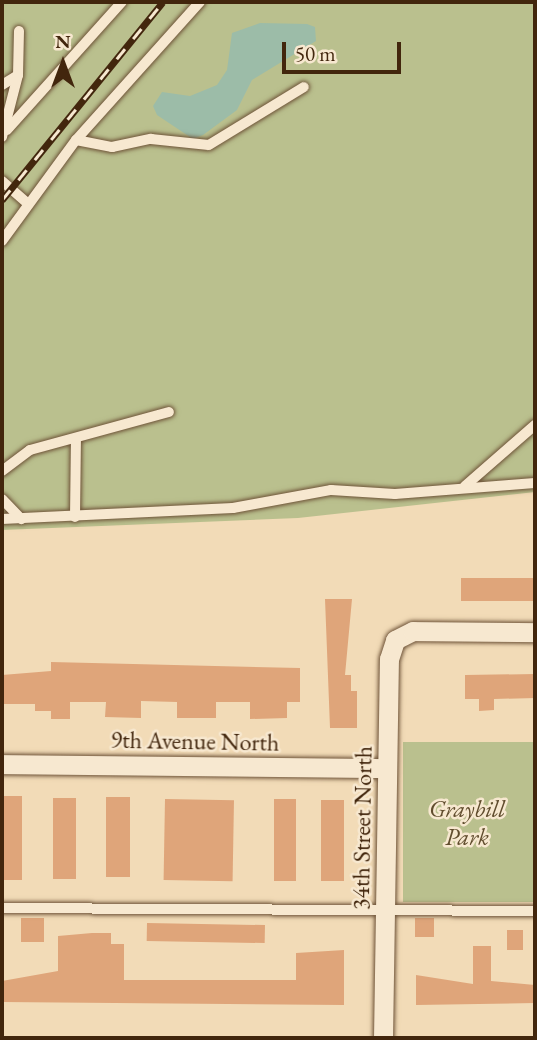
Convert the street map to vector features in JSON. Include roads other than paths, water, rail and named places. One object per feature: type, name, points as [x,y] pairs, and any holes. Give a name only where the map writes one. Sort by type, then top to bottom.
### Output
[{"type":"street","name":"34th Street North","points":[[383,1038],[390,659],[395,640],[413,631],[535,632]]},
{"type":"street","name":"9th Avenue North","points":[[2,764],[387,768]]},
{"type":"lane","points":[[5,133],[122,2]]},
{"type":"lane","points":[[2,241],[27,203],[76,140],[200,2]]},
{"type":"lane","points":[[5,133],[18,75],[19,31]]},
{"type":"lane","points":[[2,85],[18,75]]},
{"type":"lane","points":[[76,140],[112,148],[151,139],[209,145],[304,87]]},
{"type":"lane","points":[[2,181],[27,203]]},
{"type":"lane","points":[[2,471],[30,450],[169,412]]},
{"type":"lane","points":[[457,488],[472,483],[535,425]]},
{"type":"lane","points":[[75,517],[76,439]]},
{"type":"lane","points":[[2,519],[233,508],[331,490],[457,488],[535,483]]},
{"type":"lane","points":[[2,499],[21,519]]},
{"type":"lane","points":[[2,908],[535,911]]},
{"type":"railway","points":[[2,200],[163,2]]},
{"type":"park label","name":"Graybill Park","points":[[467,823]]}]
